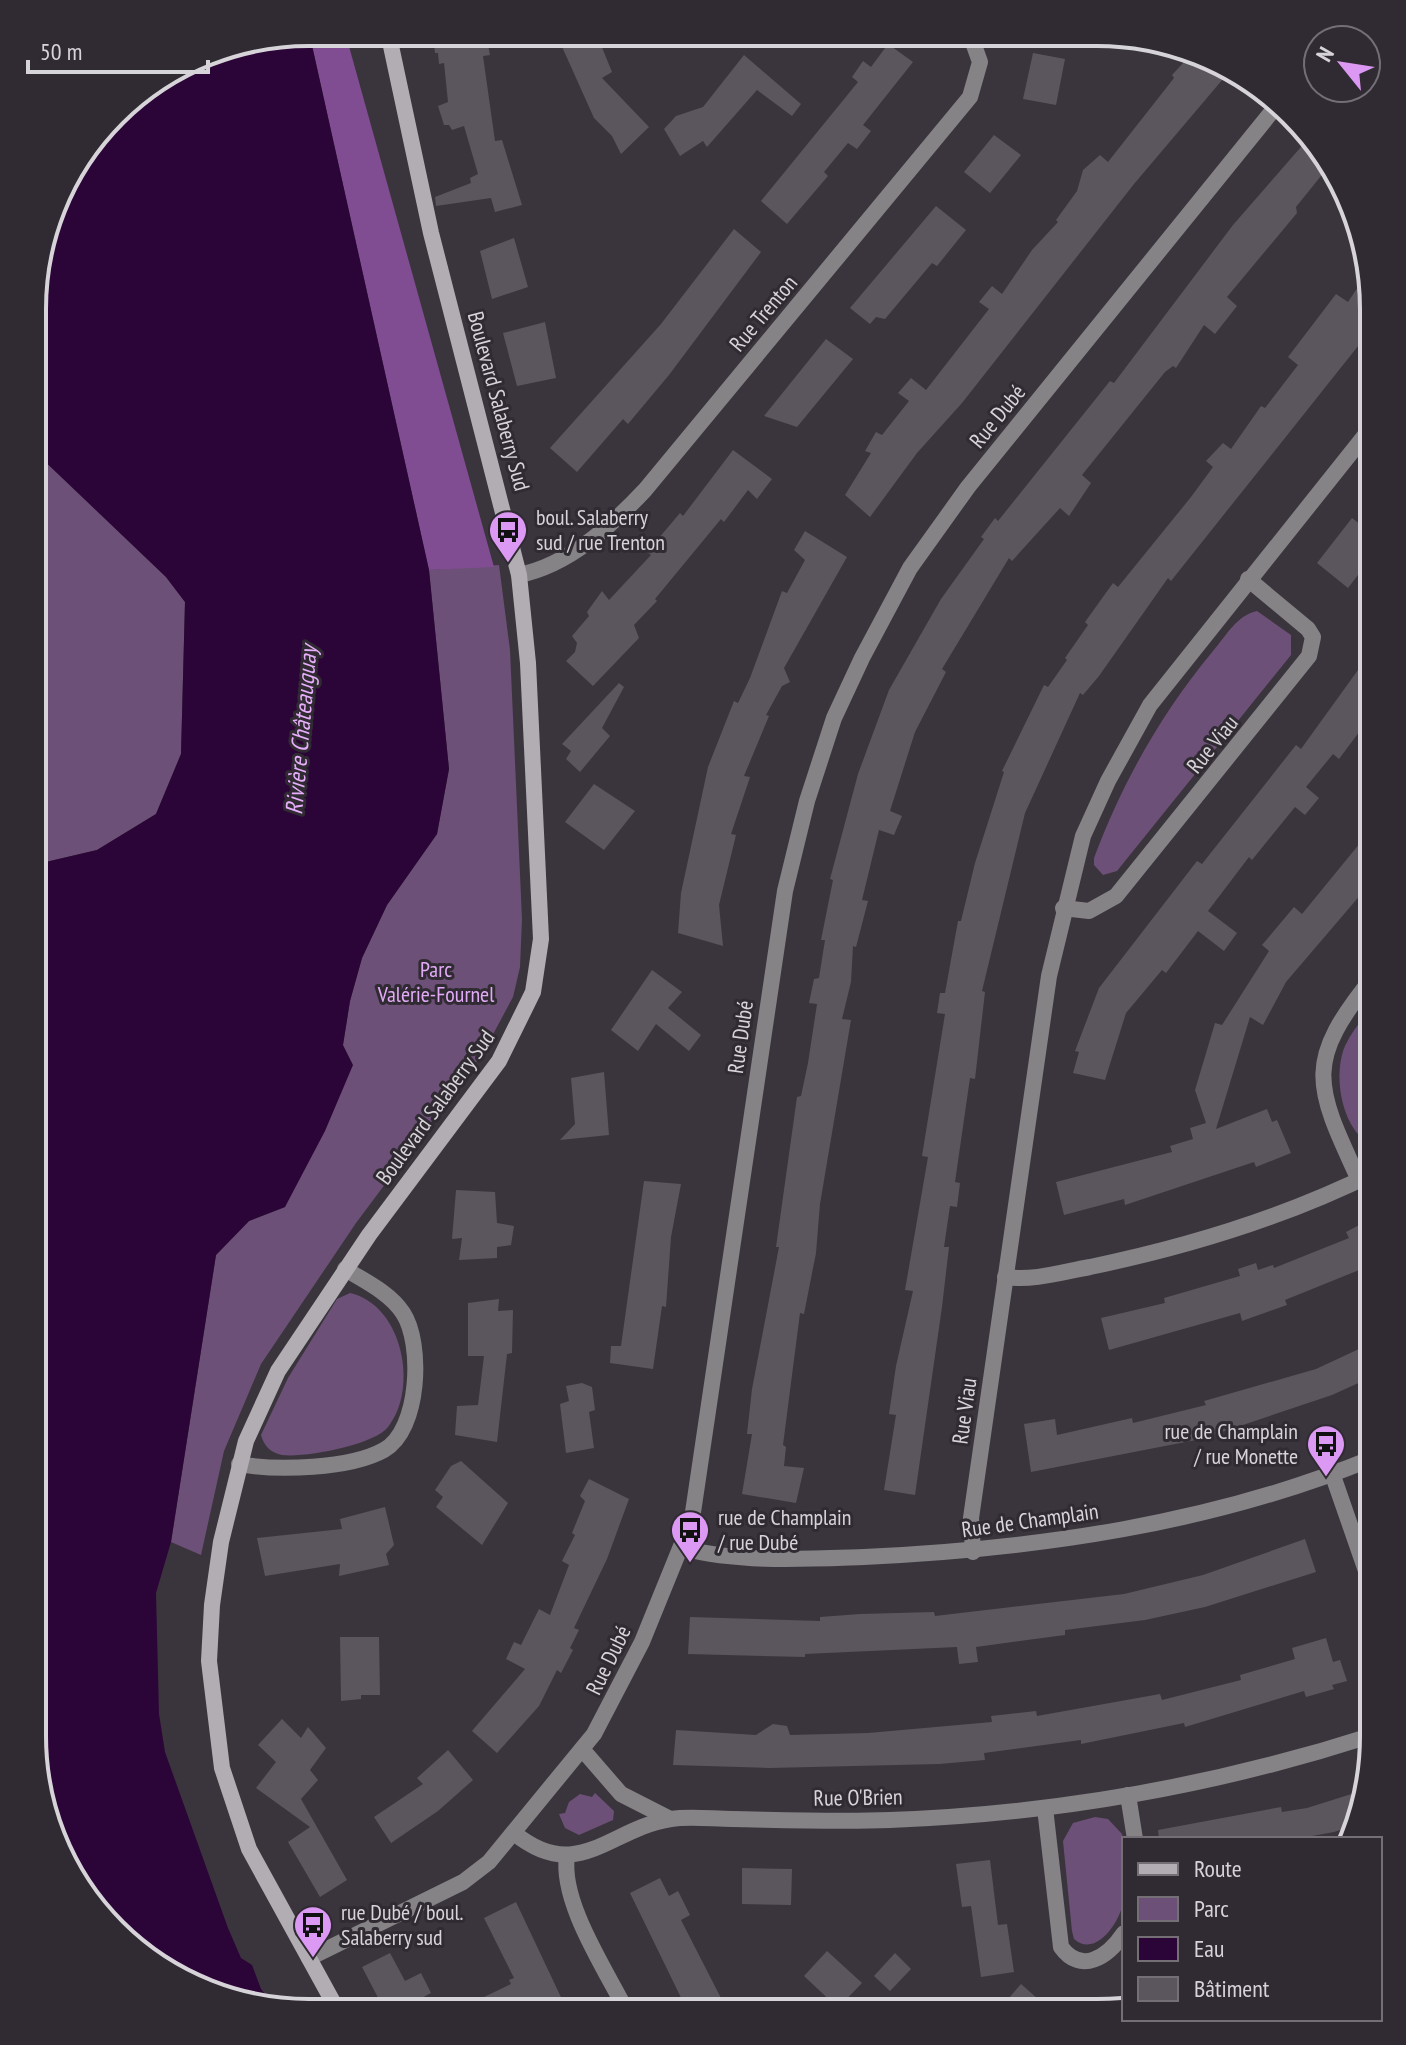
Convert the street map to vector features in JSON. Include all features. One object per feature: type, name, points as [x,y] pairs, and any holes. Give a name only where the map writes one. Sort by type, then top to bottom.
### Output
[{"type":"street","name":"Boulevard Salaberry Sud","points":[[331,1999],[239,1824],[215,1727],[210,1634],[221,1542],[239,1464],[278,1371],[345,1269],[499,1061],[527,1009],[538,975],[538,864],[528,663],[519,575],[431,233],[391,46]]},
{"type":"street","name":"Rue Trenton","points":[[519,575],[572,553],[613,522],[645,490],[970,97],[980,62],[974,46]]},
{"type":"street","name":"Rue Dubé","points":[[309,1958],[463,1882],[489,1862],[582,1749],[625,1678],[683,1548],[692,1519],[785,891],[803,814],[834,718],[894,595],[946,517],[1271,112]]},
{"type":"street","name":"Rue Viau","points":[[973,1552],[971,1518],[1049,976],[1063,908],[1095,806],[1137,727],[1248,579],[1360,441]]},
{"type":"street","name":"Rue Viau","points":[[1063,908],[1089,911],[1116,896],[1309,656],[1313,637],[1308,629],[1248,579]]},
{"type":"street","points":[[1359,1164],[1329,1110],[1323,1067],[1332,1033],[1360,996]]},
{"type":"street","points":[[1005,1277],[1044,1276],[1153,1252],[1252,1222],[1359,1179]]},
{"type":"street","points":[[239,1464],[291,1468],[350,1459],[384,1450],[400,1435],[407,1421],[414,1389],[411,1332],[396,1303],[345,1269]]},
{"type":"street","name":"Rue de Champlain","points":[[683,1548],[707,1553],[805,1558],[973,1552],[1157,1522],[1359,1463]]},
{"type":"street","points":[[1332,1473],[1359,1551]]},
{"type":"street","name":"Rue O'Brien","points":[[567,1856],[593,1851],[670,1819],[890,1820],[1045,1808],[1128,1795],[1272,1764],[1359,1739]]},
{"type":"street","name":"Rue O'Brien","points":[[582,1749],[621,1794],[670,1819]]},
{"type":"street","points":[[1128,1795],[1135,1837]]},
{"type":"street","points":[[1045,1808],[1061,1947],[1073,1960],[1089,1962],[1108,1952],[1122,1935]]},
{"type":"street","points":[[514,1833],[544,1851],[567,1856],[565,1878],[573,1903],[621,1999]]},
{"type":"green space","points":[[46,462],[166,577],[185,602],[181,754],[156,814],[97,850],[46,862]]},
{"type":"green space","name":"Parc Valérie-Fournel","points":[[499,565],[510,650],[522,919],[520,967],[513,997],[483,1053],[356,1223],[261,1364],[224,1451],[201,1555],[171,1542],[216,1255],[249,1221],[285,1207],[343,1045],[350,1001],[362,958],[387,905],[437,834],[449,769],[429,570]]},
{"type":"green space","points":[[1257,611],[1291,635],[1291,655],[1117,871],[1103,875],[1094,865],[1094,858],[1145,749],[1177,699],[1227,633],[1238,621]]},
{"type":"green space","points":[[1360,1023],[1359,1135],[1347,1117],[1340,1087],[1341,1058]]},
{"type":"green space","points":[[350,1293],[368,1301],[383,1314],[393,1331],[404,1371],[403,1392],[397,1411],[388,1427],[354,1445],[306,1454],[274,1453],[261,1435],[288,1378],[337,1299]]},
{"type":"green space","points":[[595,1793],[614,1811],[613,1820],[579,1835],[565,1828],[559,1814],[565,1813],[569,1802],[580,1794],[592,1797]]},
{"type":"green space","points":[[1095,1817],[1108,1819],[1122,1834],[1122,1907],[1107,1934],[1091,1944],[1074,1939],[1072,1931],[1063,1841],[1073,1823]]},
{"type":"shaded area","points":[[312,46],[349,46],[494,567],[429,570]]},
{"type":"water","name":"Rivière Châteauguay","points":[[312,46],[429,570],[449,769],[437,834],[387,905],[362,958],[350,1001],[343,1045],[353,1065],[325,1131],[285,1207],[249,1221],[216,1255],[171,1542],[156,1593],[159,1714],[165,1752],[228,1928],[241,1958],[252,1965],[266,1995],[224,1985],[193,1972],[163,1955],[111,1909],[90,1882],[66,1837],[48,1771],[46,862],[97,850],[156,814],[181,754],[185,602],[166,577],[46,462],[46,309],[48,274],[55,241],[73,193],[100,149],[136,111],[163,90],[224,60],[274,48]]},
{"type":"building","points":[[434,46],[488,46],[490,55],[483,56],[495,141],[502,140],[522,205],[495,212],[491,198],[436,206],[435,197],[471,183],[470,178],[478,174],[464,126],[452,130],[449,125],[444,125],[438,106],[448,102],[444,63],[439,64],[438,53],[435,53]]},
{"type":"building","points":[[562,46],[601,46],[612,72],[602,78],[649,127],[621,154],[612,136],[594,118]]},
{"type":"building","points":[[887,46],[913,62],[863,125],[871,131],[857,149],[848,143],[824,172],[828,176],[787,224],[761,201],[858,82],[852,77],[863,61],[871,67]]},
{"type":"building","points":[[1033,53],[1065,59],[1056,105],[1023,99]]},
{"type":"building","points":[[744,55],[801,104],[792,116],[757,90],[707,147],[703,141],[680,156],[664,129],[676,116],[703,107]]},
{"type":"building","points":[[1183,63],[1223,79],[1134,184],[962,403],[917,453],[870,517],[845,495],[871,453],[865,451],[876,432],[882,435],[909,401],[898,393],[911,378],[926,390],[989,309],[979,302],[992,286],[1002,294],[1032,250],[1058,222],[1056,220],[1077,191],[1083,170],[1100,155],[1108,162]]},
{"type":"building","points":[[994,135],[1021,155],[990,193],[964,172]]},
{"type":"building","points":[[1302,145],[1322,174],[1296,207],[1297,213],[1227,297],[1237,306],[1215,334],[1204,325],[1176,368],[1173,366],[1165,372],[1082,475],[1091,483],[1069,516],[1060,508],[1012,561],[1009,558],[942,669],[946,672],[915,732],[890,811],[902,816],[894,835],[879,830],[862,900],[868,901],[856,947],[853,946],[851,982],[842,1019],[851,1020],[820,1204],[816,1253],[804,1314],[800,1313],[783,1445],[786,1447],[784,1466],[804,1468],[796,1503],[742,1494],[752,1434],[747,1434],[752,1389],[779,1247],[776,1247],[797,1097],[801,1096],[808,1063],[817,1004],[809,1003],[814,979],[819,978],[825,940],[821,940],[833,880],[830,879],[858,774],[889,690],[941,599],[984,539],[981,537],[995,518],[998,521],[1110,381],[1114,383],[1233,225]]},
{"type":"building","points":[[936,206],[966,230],[937,266],[932,263],[885,319],[876,317],[870,324],[850,308]]},
{"type":"building","points":[[734,229],[761,252],[669,375],[628,424],[623,419],[577,472],[550,448],[661,324]]},
{"type":"building","points":[[514,238],[528,287],[492,299],[480,251]]},
{"type":"building","points":[[1359,286],[1360,344],[1171,581],[1168,578],[1099,676],[1083,695],[1080,693],[1025,813],[982,991],[985,992],[975,1079],[970,1078],[955,1182],[960,1183],[957,1207],[950,1206],[944,1247],[949,1247],[915,1495],[884,1490],[896,1415],[889,1414],[913,1291],[905,1290],[928,1157],[922,1156],[945,1014],[937,1013],[940,993],[945,993],[958,921],[961,921],[1002,771],[1044,685],[1048,687],[1067,660],[1065,658],[1088,625],[1085,622],[1113,583],[1118,587],[1191,497],[1213,467],[1206,461],[1223,443],[1231,449],[1261,406],[1265,408],[1298,365],[1288,357],[1336,294],[1348,302]]},
{"type":"building","points":[[545,322],[556,378],[517,386],[503,333]]},
{"type":"building","points":[[826,339],[853,359],[797,427],[764,416]]},
{"type":"building","points":[[733,450],[772,479],[757,499],[748,490],[724,522],[721,519],[655,599],[657,601],[634,625],[639,638],[593,686],[566,661],[575,652],[577,643],[572,636],[589,616],[587,612],[602,591],[609,600],[651,555],[647,552],[680,513],[683,516]]},
{"type":"building","points":[[1352,518],[1360,524],[1360,573],[1348,588],[1317,563]]},
{"type":"building","points":[[805,531],[847,557],[784,668],[790,682],[782,686],[766,715],[769,716],[744,776],[750,777],[731,834],[736,835],[719,905],[723,946],[678,933],[681,893],[708,767],[734,701],[738,703],[750,678],[782,591],[787,593],[805,560],[794,550]]},
{"type":"building","points":[[1360,671],[1360,731],[1339,759],[1333,754],[1306,787],[1319,798],[1305,815],[1295,807],[1252,860],[1249,857],[1208,911],[1237,933],[1224,951],[1198,931],[1166,973],[1162,970],[1126,1013],[1105,1080],[1073,1073],[1079,1052],[1075,1051],[1099,988],[1197,861],[1202,864],[1296,745],[1301,749]]},
{"type":"building","points":[[619,683],[624,687],[602,728],[610,736],[580,772],[566,759],[571,751],[562,744]]},
{"type":"building","points":[[594,784],[635,811],[604,850],[565,822]]},
{"type":"building","points":[[1360,844],[1360,896],[1286,982],[1263,1025],[1250,1017],[1216,1129],[1267,1109],[1272,1122],[1277,1120],[1291,1153],[1256,1167],[1254,1162],[1125,1205],[1124,1199],[1064,1215],[1056,1182],[1172,1152],[1170,1146],[1193,1139],[1190,1128],[1206,1123],[1195,1090],[1215,1023],[1222,1025],[1269,951],[1262,945],[1294,907],[1302,914]]},
{"type":"building","points":[[652,970],[682,992],[668,1008],[701,1035],[689,1051],[656,1024],[638,1051],[611,1030]]},
{"type":"building","points":[[604,1072],[609,1135],[560,1140],[575,1124],[571,1078]]},
{"type":"building","points":[[644,1181],[681,1184],[671,1237],[666,1307],[662,1306],[653,1369],[610,1363],[611,1346],[621,1346]]},
{"type":"building","points":[[456,1190],[495,1192],[497,1223],[514,1226],[511,1245],[497,1247],[497,1258],[459,1260],[462,1238],[452,1239]]},
{"type":"building","points":[[1359,1225],[1359,1270],[1285,1300],[1287,1305],[1242,1321],[1240,1313],[1109,1350],[1101,1318],[1165,1303],[1164,1298],[1240,1276],[1238,1269],[1256,1263],[1258,1270],[1273,1265],[1274,1268],[1349,1238],[1346,1232]]},
{"type":"building","points":[[499,1299],[498,1311],[513,1310],[512,1353],[507,1354],[497,1442],[455,1435],[457,1406],[478,1405],[484,1356],[468,1356],[468,1303]]},
{"type":"building","points":[[1359,1349],[1359,1383],[1332,1395],[1201,1439],[1031,1472],[1024,1424],[1055,1419],[1057,1435],[1132,1418],[1133,1423],[1206,1405],[1204,1401],[1316,1369]]},
{"type":"building","points":[[582,1383],[592,1387],[595,1410],[589,1412],[594,1448],[566,1453],[560,1404],[569,1401],[566,1386]]},
{"type":"building","points":[[461,1461],[508,1503],[482,1545],[436,1507],[443,1497],[435,1490],[451,1466]]},
{"type":"building","points":[[589,1479],[629,1499],[607,1559],[574,1628],[579,1630],[570,1648],[573,1650],[561,1673],[557,1670],[539,1706],[497,1753],[472,1731],[525,1669],[506,1659],[514,1642],[521,1645],[539,1609],[550,1615],[569,1565],[562,1561],[575,1535],[572,1533],[585,1501],[580,1496]]},
{"type":"building","points":[[385,1507],[394,1545],[386,1554],[389,1565],[339,1576],[340,1564],[265,1576],[257,1538],[342,1529],[340,1519]]},
{"type":"building","points":[[1305,1539],[1316,1572],[1205,1607],[1145,1620],[1065,1630],[1065,1635],[976,1647],[978,1662],[959,1664],[957,1647],[805,1654],[805,1657],[688,1654],[690,1617],[820,1621],[820,1617],[860,1614],[934,1612],[935,1616],[1124,1594],[1203,1575]]},
{"type":"building","points":[[340,1637],[379,1637],[380,1695],[361,1695],[361,1699],[341,1701]]},
{"type":"building","points":[[1326,1638],[1333,1662],[1340,1660],[1347,1681],[1332,1685],[1334,1689],[1306,1697],[1304,1691],[1185,1727],[1184,1723],[1081,1744],[1081,1740],[984,1753],[985,1760],[939,1764],[769,1768],[673,1765],[676,1730],[756,1735],[773,1724],[787,1726],[790,1735],[868,1733],[992,1722],[991,1716],[1036,1711],[1037,1716],[1160,1694],[1162,1700],[1241,1680],[1240,1675],[1295,1659],[1292,1648]]},
{"type":"building","points":[[282,1719],[301,1738],[308,1727],[326,1748],[310,1770],[318,1780],[301,1799],[347,1880],[320,1897],[288,1842],[310,1827],[256,1788],[276,1762],[258,1745]]},
{"type":"building","points":[[448,1750],[473,1780],[438,1811],[391,1843],[374,1817],[423,1784],[417,1778]]},
{"type":"building","points":[[1353,1793],[1343,1829],[1334,1832],[1307,1837],[1159,1837],[1158,1830],[1281,1807],[1282,1812],[1307,1808]]},
{"type":"building","points":[[990,1860],[998,1925],[1007,1924],[1014,1972],[981,1977],[971,1906],[962,1907],[956,1864]]},
{"type":"building","points":[[742,1868],[792,1869],[791,1905],[742,1904]]},
{"type":"building","points":[[660,1878],[669,1896],[678,1891],[690,1915],[681,1920],[721,1999],[682,1999],[630,1893]]},
{"type":"building","points":[[516,1902],[562,1999],[480,1999],[511,1984],[509,1980],[514,1978],[484,1918]]},
{"type":"building","points":[[827,1951],[862,1983],[847,1999],[828,1999],[804,1976]]},
{"type":"building","points":[[390,1953],[405,1981],[421,1973],[431,1993],[420,1999],[379,1999],[362,1967]]},
{"type":"building","points":[[895,1953],[911,1969],[890,1991],[874,1976]]},
{"type":"building","points":[[1021,1984],[1038,1999],[1008,1999]]},
{"type":"place","name":"boul. Salaberry sud / rue Trenton","points":[[508,564]]},
{"type":"place","name":"rue de Champlain / rue Monette","points":[[1326,1478]]},
{"type":"place","name":"rue de Champlain / rue Dubé","points":[[690,1564]]},
{"type":"place","name":"rue Dubé / boul. Salaberry sud","points":[[313,1959]]}]
